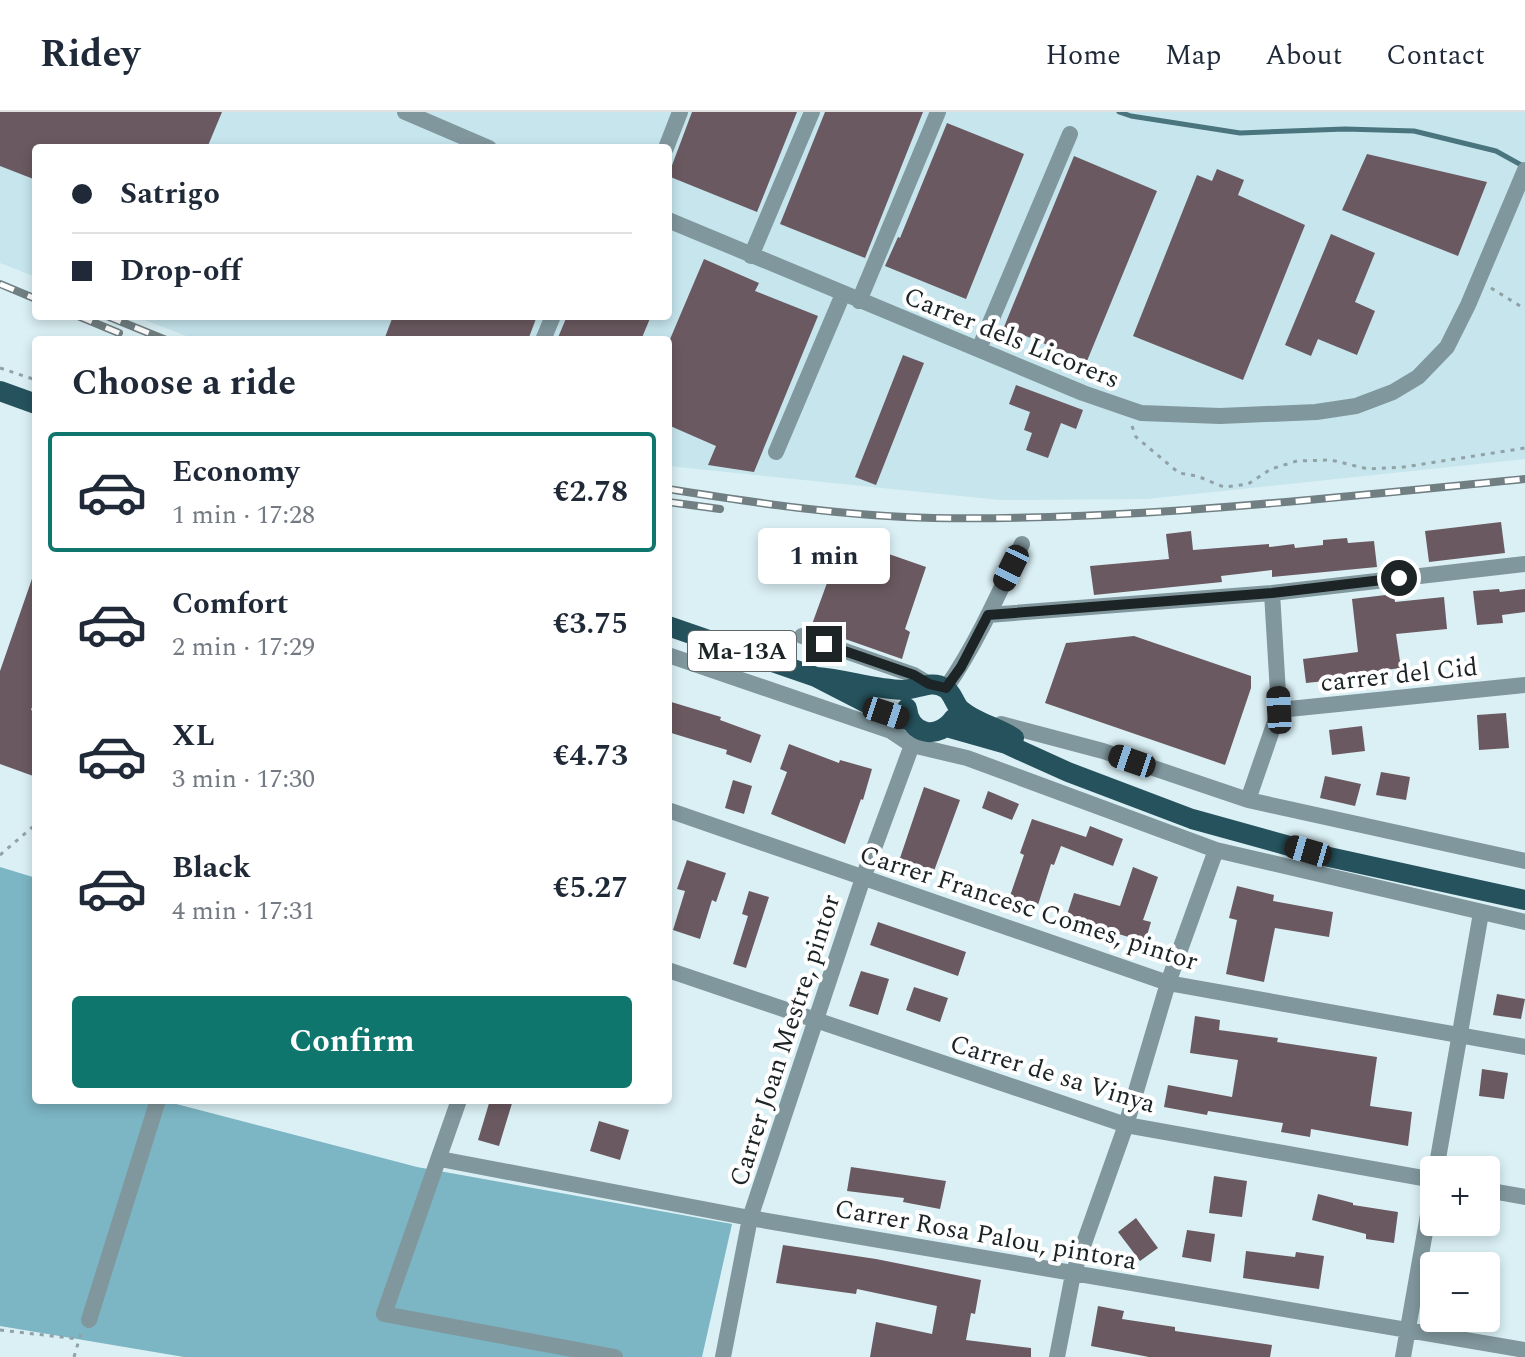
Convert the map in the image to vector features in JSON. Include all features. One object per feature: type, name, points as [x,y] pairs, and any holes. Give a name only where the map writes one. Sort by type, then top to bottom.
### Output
[{"type":"main road","points":[[0,391],[32,403]]},
{"type":"main road","name":"Ma-13A","points":[[672,627],[816,677],[886,713],[910,721],[921,732],[936,732],[946,727],[1006,744],[1068,772],[1207,824],[1329,857],[1525,900]]},
{"type":"main road","name":"Ma-13A","points":[[816,677],[880,688],[931,687]]},
{"type":"main road","points":[[910,721],[907,704],[931,687],[963,710],[946,727]]},
{"type":"main road","name":"Ma-13A","points":[[963,710],[1068,772]]},
{"type":"street","points":[[405,112],[480,144]]},
{"type":"street","points":[[668,144],[680,112]]},
{"type":"street","points":[[751,256],[812,112]]},
{"type":"street","points":[[776,452],[938,112]]},
{"type":"street","points":[[979,349],[1070,134]]},
{"type":"street","name":"Carrer dels Licorers","points":[[672,222],[1083,393],[1141,413],[1220,416],[1316,412],[1356,406],[1393,392],[1418,377],[1447,347],[1522,176]]},
{"type":"street","points":[[802,636],[914,675],[931,687],[961,667],[1022,544]]},
{"type":"street","points":[[988,615],[1272,593],[1525,564]]},
{"type":"street","points":[[1248,800],[1279,710],[1272,593]]},
{"type":"street","points":[[672,656],[891,731],[912,745],[967,758],[1216,850],[1525,922]]},
{"type":"street","name":"carrer del Cid","points":[[1279,710],[1525,685]]},
{"type":"street","points":[[963,710],[1103,751],[1248,800],[1525,861]]},
{"type":"street","name":"Carrer Joan Mestre, pintor","points":[[723,1357],[750,1218],[814,1021],[912,745]]},
{"type":"street","name":"Carrer Francesc Comes, pintor","points":[[672,811],[1168,983],[1525,1047]]},
{"type":"street","points":[[1057,1357],[1073,1274],[1126,1125],[1168,983],[1216,850]]},
{"type":"street","points":[[1438,1156],[1481,913]]},
{"type":"street","name":"Carrer de sa Vinya","points":[[672,971],[1126,1125],[1420,1178]]},
{"type":"street","points":[[89,1320],[157,1104]]},
{"type":"street","points":[[458,1104],[384,1314],[615,1357]]},
{"type":"street","name":"Carrer Rosa Palou, pintora","points":[[440,1159],[750,1218],[1525,1350]]},
{"type":"street","points":[[1500,1193],[1525,1197]]},
{"type":"street","points":[[1403,1357],[1424,1236]]},
{"type":"path","points":[[1478,279],[1525,309]]},
{"type":"path","points":[[0,368],[32,379]]},
{"type":"path","points":[[1128,409],[1136,437],[1179,473],[1197,476],[1224,487],[1248,484],[1271,469],[1297,461],[1331,460],[1368,469],[1404,467],[1525,448]]},
{"type":"path","points":[[0,855],[32,827]]},
{"type":"path","points":[[74,1357],[78,1339],[89,1320]]},
{"type":"path","points":[[0,1330],[78,1339]]},
{"type":"shaded area","points":[[0,112],[1525,112],[1525,459],[1147,499],[1000,500],[672,466],[672,336],[186,336],[144,320],[672,320],[672,144],[32,144],[32,275],[0,263]]},
{"type":"shaded area","points":[[0,867],[32,877],[32,1104],[176,1104],[417,1167],[732,1224],[702,1357],[184,1357],[0,1326]]},
{"type":"building","points":[[0,112],[222,112],[209,144],[32,144],[32,178],[0,166]]},
{"type":"building","points":[[692,112],[797,112],[757,212],[672,178],[672,165]]},
{"type":"building","points":[[825,112],[923,112],[865,258],[780,224]]},
{"type":"building","points":[[947,123],[1024,154],[966,299],[885,266],[900,238]]},
{"type":"building","points":[[1367,154],[1487,182],[1458,256],[1342,210]]},
{"type":"building","points":[[1074,156],[1157,191],[1087,361],[1004,327]]},
{"type":"building","points":[[1217,169],[1244,180],[1238,195],[1305,225],[1243,380],[1133,336],[1197,175],[1212,181]]},
{"type":"building","points":[[1331,234],[1375,253],[1355,302],[1375,311],[1357,355],[1318,339],[1311,356],[1285,345]]},
{"type":"building","points":[[704,259],[759,283],[755,291],[818,316],[754,472],[708,465],[716,446],[672,427],[671,336]]},
{"type":"building","points":[[392,320],[536,320],[530,336],[386,336]]},
{"type":"building","points":[[565,320],[649,320],[643,336],[559,336]]},
{"type":"building","points":[[903,355],[924,363],[876,485],[855,477]]},
{"type":"building","points":[[1016,385],[1083,410],[1076,429],[1061,423],[1048,458],[1026,450],[1032,433],[1024,430],[1030,412],[1009,404]]},
{"type":"building","points":[[1501,522],[1505,553],[1429,562],[1425,531]]},
{"type":"building","points":[[1191,531],[1193,550],[1269,544],[1269,547],[1294,544],[1295,548],[1323,545],[1323,540],[1347,538],[1348,543],[1374,541],[1377,567],[1272,577],[1272,570],[1221,576],[1222,582],[1094,595],[1090,566],[1169,559],[1166,534]]},
{"type":"building","points":[[839,550],[886,553],[926,567],[905,629],[910,632],[902,659],[811,627]]},
{"type":"building","points":[[32,579],[32,776],[0,764],[0,671]]},
{"type":"building","points":[[1499,589],[1500,592],[1525,589],[1525,612],[1502,615],[1503,623],[1477,625],[1473,591]]},
{"type":"building","points":[[1394,594],[1395,602],[1444,597],[1447,629],[1396,634],[1401,668],[1306,683],[1303,659],[1358,652],[1352,599]]},
{"type":"building","points":[[1134,636],[1251,676],[1251,688],[1225,765],[1045,703],[1066,643]]},
{"type":"building","points":[[672,702],[721,717],[720,720],[761,735],[751,763],[726,754],[727,750],[672,733]]},
{"type":"building","points":[[1506,713],[1509,748],[1479,750],[1477,715]]},
{"type":"building","points":[[1362,726],[1365,751],[1332,755],[1329,730]]},
{"type":"building","points":[[789,744],[839,763],[840,760],[872,769],[845,844],[771,814],[787,772],[780,769]]},
{"type":"building","points":[[1381,772],[1410,777],[1406,800],[1376,795]]},
{"type":"building","points":[[1325,776],[1361,784],[1355,806],[1320,798]]},
{"type":"building","points":[[733,780],[752,786],[744,814],[725,808]]},
{"type":"building","points":[[924,787],[960,800],[934,871],[900,858]]},
{"type":"building","points":[[988,791],[1019,804],[1012,820],[982,808]]},
{"type":"building","points":[[1032,819],[1086,837],[1090,826],[1123,839],[1113,866],[1061,846],[1054,865],[1051,864],[1037,908],[1009,899]]},
{"type":"building","points":[[687,860],[726,873],[716,902],[712,900],[700,939],[673,930],[685,891],[677,889]]},
{"type":"building","points":[[1133,867],[1158,877],[1143,920],[1151,922],[1145,942],[1066,918],[1074,893],[1120,906]]},
{"type":"building","points":[[1237,886],[1274,895],[1273,901],[1333,912],[1329,937],[1275,928],[1264,982],[1226,974],[1237,920],[1229,918]]},
{"type":"building","points":[[749,891],[769,897],[746,968],[733,964],[748,916],[742,914]]},
{"type":"building","points":[[878,922],[966,952],[958,976],[870,945]]},
{"type":"building","points":[[861,971],[889,979],[878,1015],[849,1006]]},
{"type":"building","points":[[914,987],[948,998],[940,1022],[906,1010]]},
{"type":"building","points":[[1497,994],[1525,999],[1521,1019],[1493,1015]]},
{"type":"building","points":[[1195,1016],[1220,1020],[1219,1030],[1377,1057],[1370,1106],[1412,1112],[1408,1146],[1311,1129],[1310,1137],[1281,1132],[1283,1123],[1164,1107],[1168,1085],[1232,1097],[1238,1060],[1190,1053]]},
{"type":"building","points":[[1482,1069],[1508,1073],[1504,1099],[1479,1096]]},
{"type":"building","points":[[489,1104],[512,1104],[499,1146],[478,1140]]},
{"type":"building","points":[[599,1121],[629,1130],[620,1160],[590,1151]]},
{"type":"building","points":[[851,1167],[946,1181],[940,1209],[903,1202],[904,1198],[847,1191]]},
{"type":"building","points":[[1214,1176],[1247,1181],[1242,1217],[1209,1213]]},
{"type":"building","points":[[1318,1194],[1353,1205],[1398,1212],[1394,1243],[1366,1239],[1366,1234],[1312,1220]]},
{"type":"building","points":[[1136,1218],[1158,1248],[1140,1261],[1118,1232]]},
{"type":"building","points":[[1187,1230],[1215,1234],[1211,1262],[1182,1257]]},
{"type":"building","points":[[783,1245],[876,1259],[981,1280],[975,1314],[971,1313],[966,1340],[1031,1348],[1031,1357],[870,1357],[876,1322],[932,1334],[937,1306],[857,1289],[856,1294],[776,1283]]},
{"type":"building","points":[[1246,1251],[1295,1257],[1296,1252],[1324,1256],[1319,1289],[1243,1278]]},
{"type":"building","points":[[1098,1306],[1124,1311],[1122,1319],[1175,1327],[1175,1331],[1272,1345],[1270,1357],[1149,1357],[1091,1346]]},
{"type":"waterway","points":[[1119,112],[1240,133],[1345,129],[1414,131],[1496,151],[1525,167]]},
{"type":"railway","points":[[0,284],[32,297]]},
{"type":"railway","points":[[88,320],[119,333]]},
{"type":"railway","points":[[117,320],[156,336]]},
{"type":"railway","points":[[672,490],[866,515],[1007,518],[1229,507],[1525,479]]},
{"type":"railway","points":[[672,503],[720,509]]},
{"type":"route","points":[[824,644],[946,688],[961,667],[988,615],[1272,593],[1399,578]]}]
